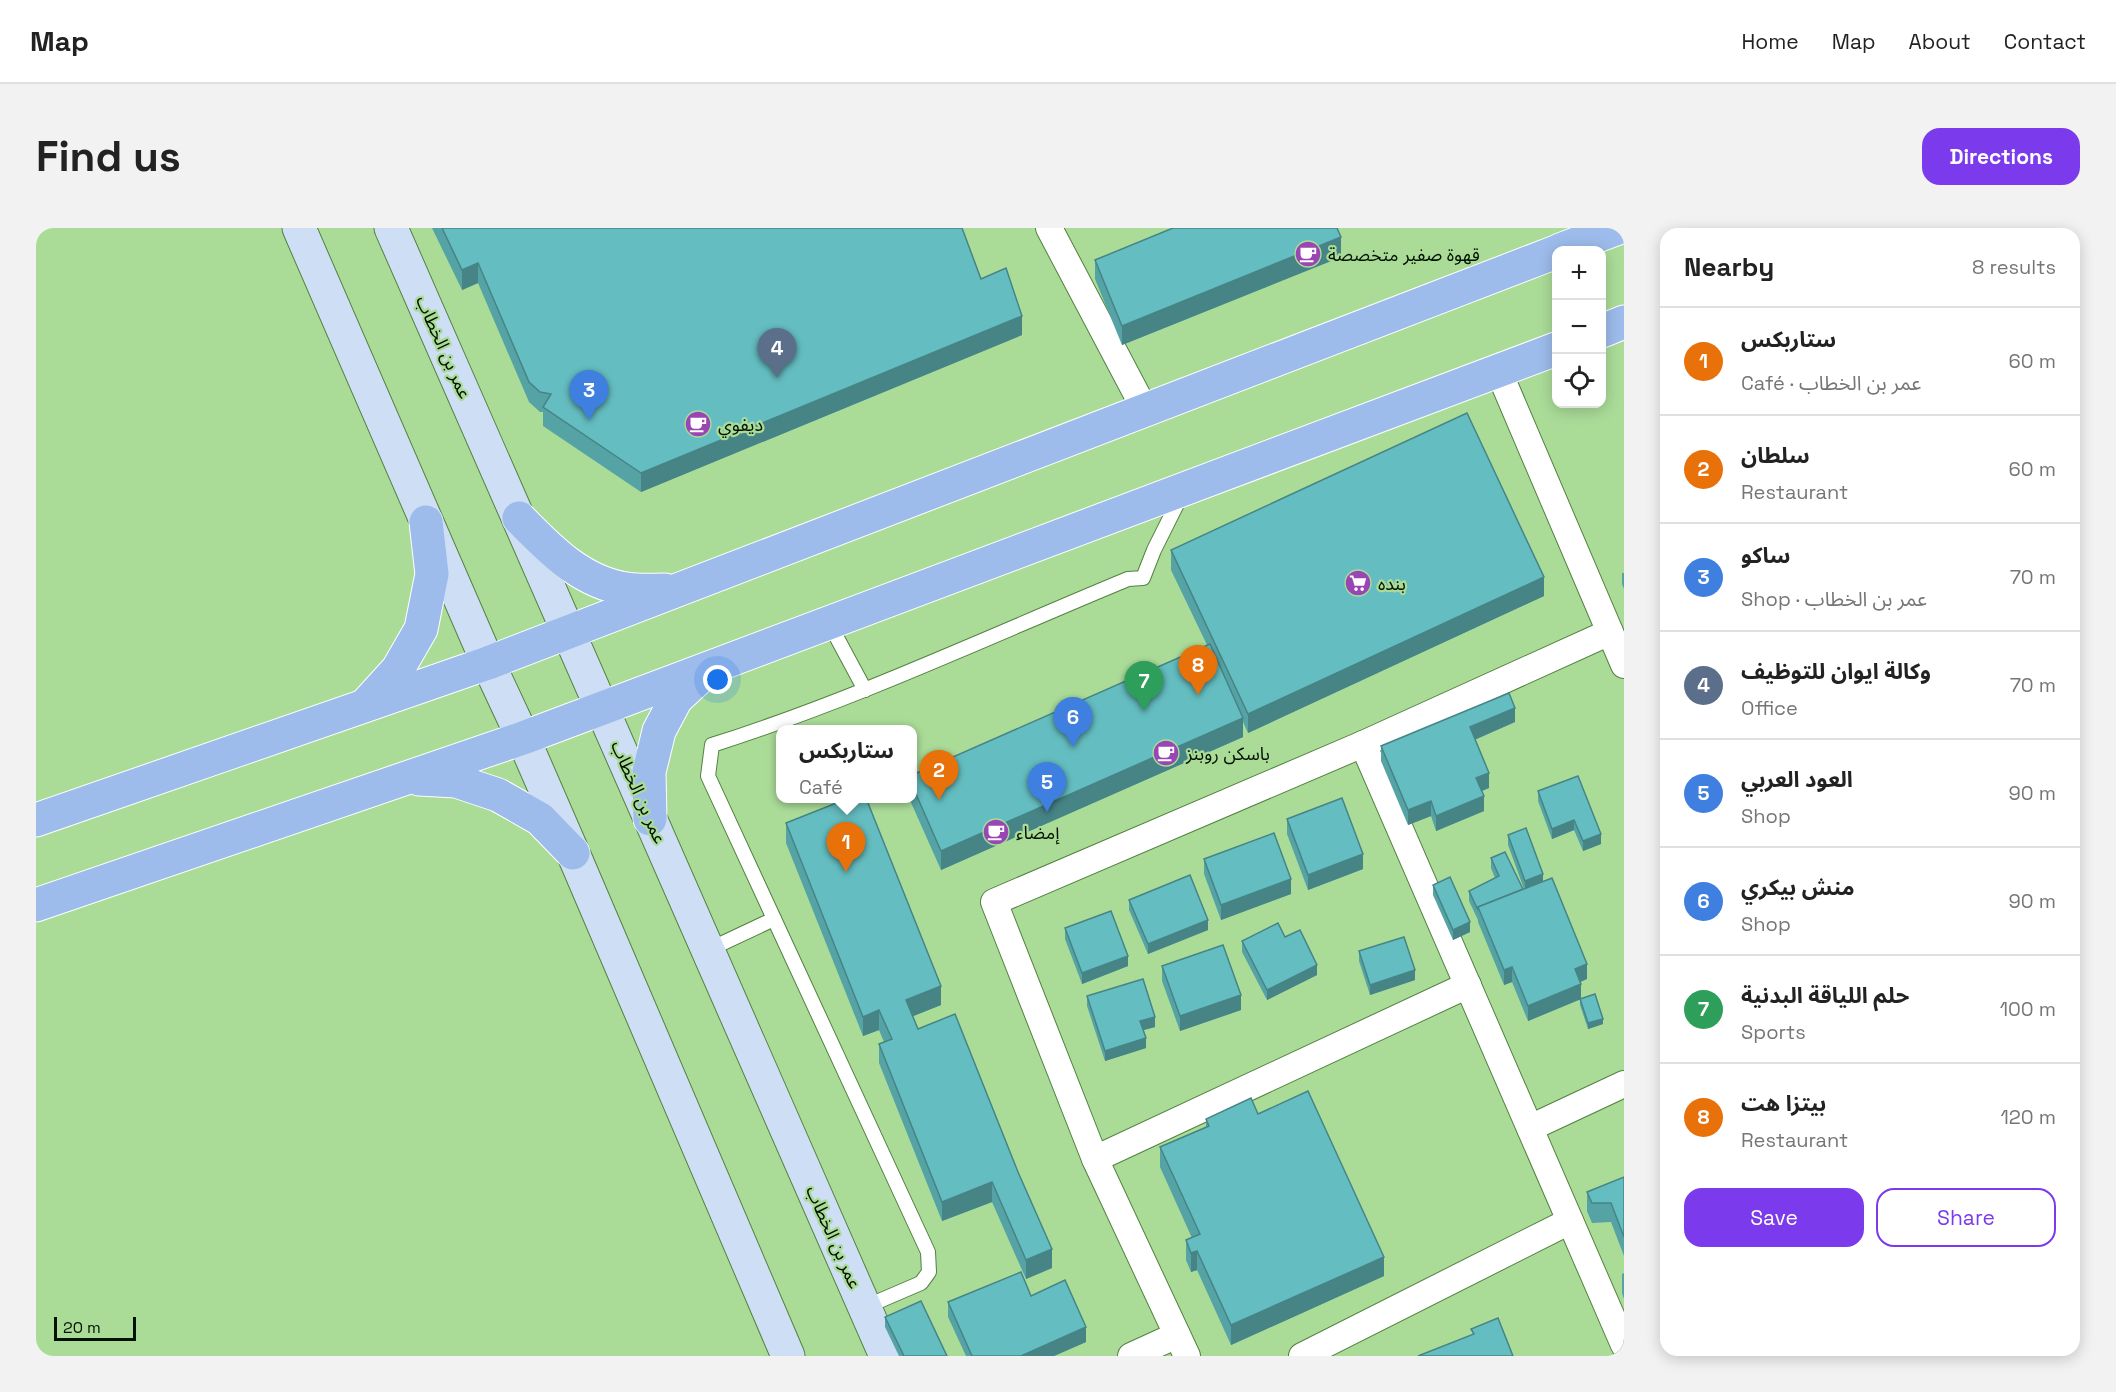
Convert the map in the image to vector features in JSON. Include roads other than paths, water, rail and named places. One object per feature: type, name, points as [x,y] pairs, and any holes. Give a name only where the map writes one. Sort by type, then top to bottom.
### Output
[{"type":"main road","points":[[1571,246],[1618,228]]},
{"type":"main road","points":[[36,820],[488,663],[1552,253]]},
{"type":"main road","points":[[1606,329],[1624,322]]},
{"type":"main road","points":[[36,905],[523,738],[1552,351]]},
{"type":"main road","points":[[519,519],[552,552],[588,577],[626,589],[675,591]]},
{"type":"main road","points":[[364,706],[398,669],[421,629],[432,574],[426,522]]},
{"type":"main road","points":[[650,819],[649,772],[659,731],[676,699],[711,667]]},
{"type":"main road","points":[[405,778],[456,781],[498,795],[540,819],[573,853]]},
{"type":"street","points":[[299,228],[573,853],[788,1356]]},
{"type":"street","name":"عمر بن الخطاب","points":[[391,228],[886,1356]]},
{"type":"street","points":[[1049,228],[1145,410]]},
{"type":"street","points":[[1499,372],[1624,665]]},
{"type":"street","points":[[1131,1356],[1182,1345],[1095,1159],[994,902],[1363,744],[1610,632]]},
{"type":"street","points":[[1363,744],[1624,1345]]},
{"type":"street","points":[[1095,1159],[1468,985]]},
{"type":"street","points":[[1530,1128],[1624,1084]]},
{"type":"street","points":[[1302,1356],[1570,1221]]},
{"type":"lane","points":[[865,1307],[921,1283],[929,1272],[928,1252],[708,776],[712,745],[762,729],[865,690],[1128,579],[1143,578],[1154,549],[1185,489]]},
{"type":"lane","points":[[829,621],[865,690]]},
{"type":"lane","points":[[708,950],[774,919]]},
{"type":"place","name":"قهوة صفير متخصصة","points":[[1308,254]]},
{"type":"place","name":"وكالة ايوان للتوظيف","points":[[777,378]]},
{"type":"place","name":"ساكو","points":[[589,420]]},
{"type":"place","name":"ديفوي","points":[[698,424]]},
{"type":"place","name":"بنده","points":[[1358,583]]},
{"type":"place","name":"بيتزا هت","points":[[1198,695]]},
{"type":"place","name":"حلم اللياقة البدنية","points":[[1144,711]]},
{"type":"place","name":"منش بيكري","points":[[1073,747]]},
{"type":"place","name":"باسكن روبنز","points":[[1166,753]]},
{"type":"place","name":"سلطان","points":[[939,800]]},
{"type":"place","name":"العود العربي","points":[[1047,812]]},
{"type":"place","name":"إمضاء","points":[[996,832]]},
{"type":"place","name":"ستاربكس","points":[[846,872]]}]
